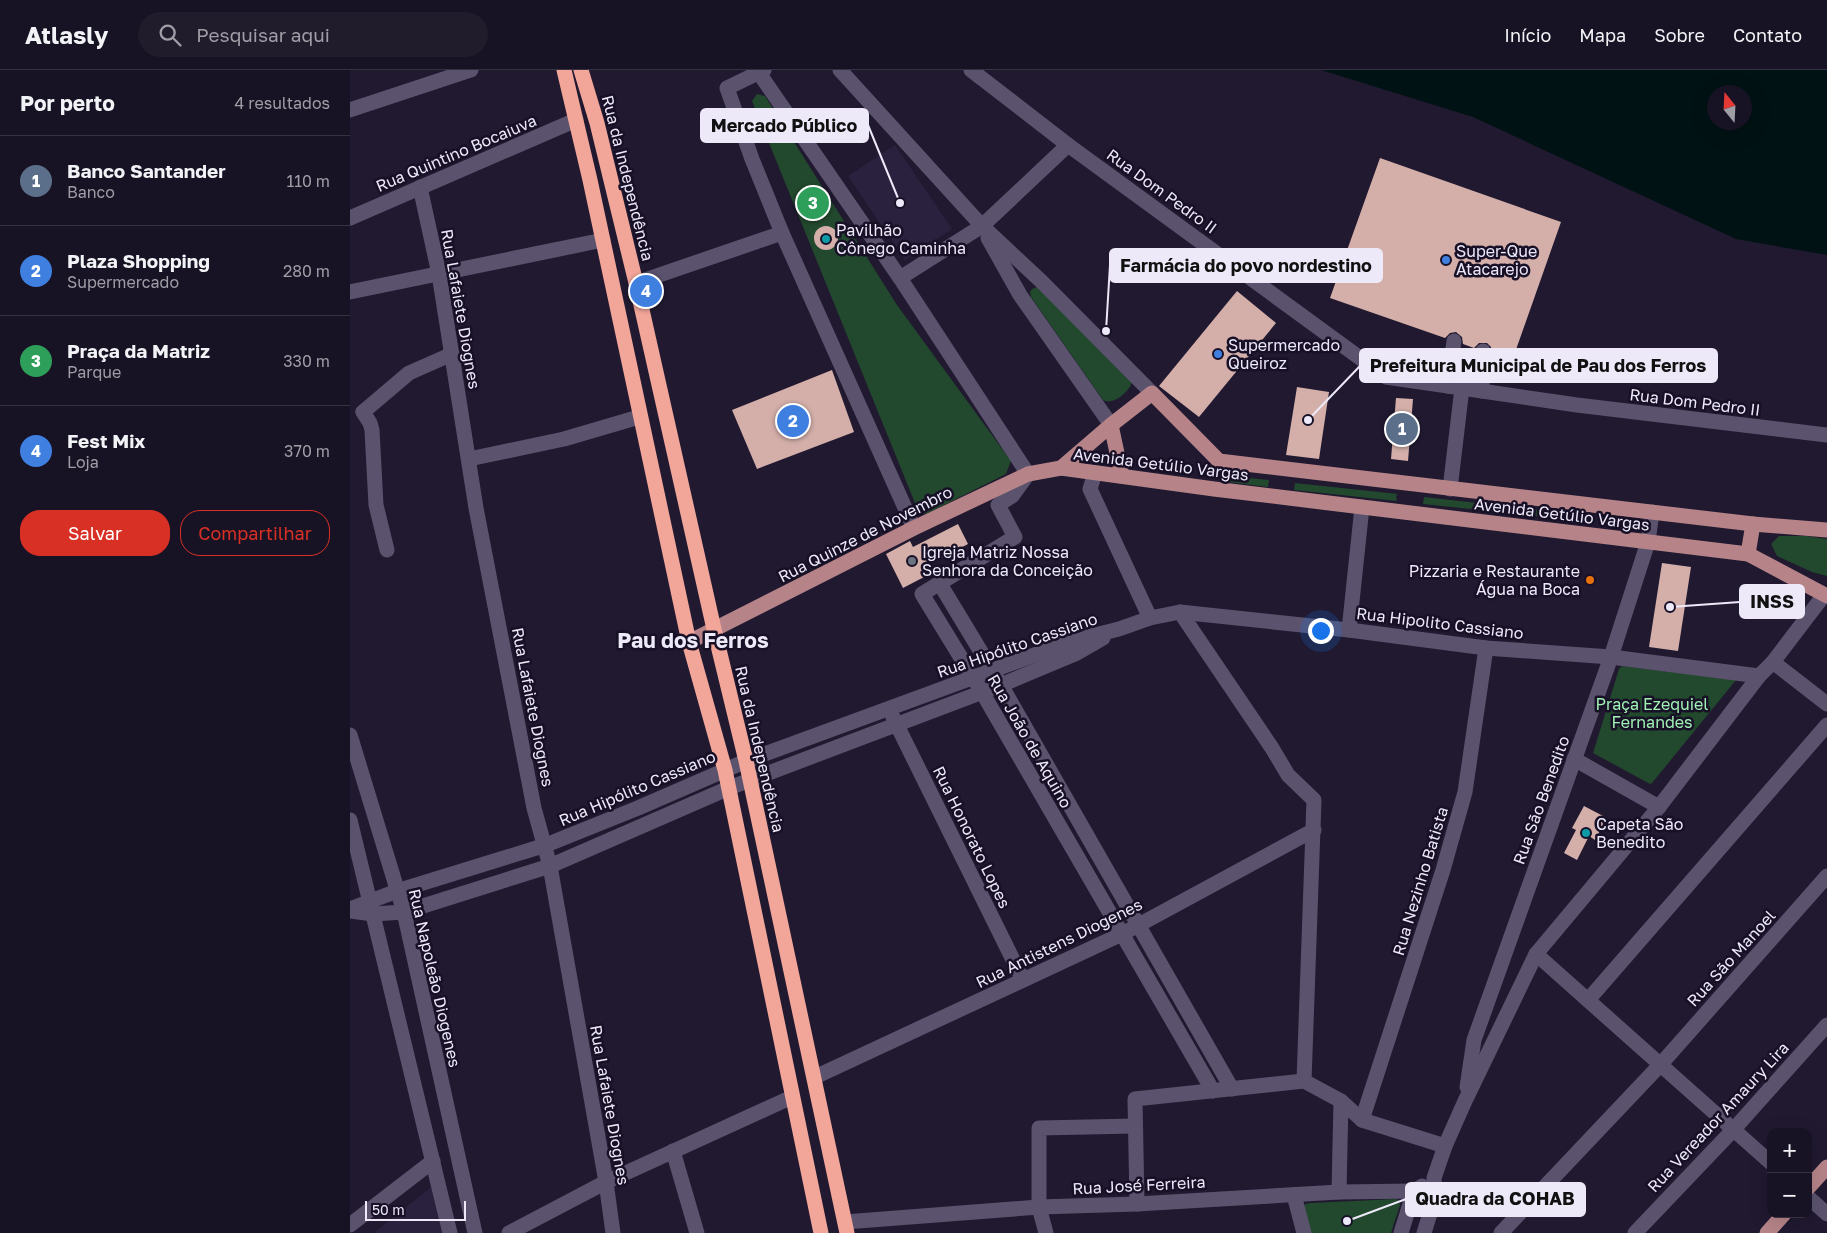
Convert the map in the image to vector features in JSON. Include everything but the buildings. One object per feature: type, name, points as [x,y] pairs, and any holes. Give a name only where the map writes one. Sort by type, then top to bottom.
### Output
[{"type":"highway","points":[[564,70],[689,642],[729,788],[820,1233]]},
{"type":"highway","name":"Rua da Independência","points":[[581,70],[597,123],[636,283],[714,629],[746,761],[846,1227]]},
{"type":"main road","name":"Avenida Getúlio Vargas","points":[[1061,468],[1152,393],[1219,462],[1753,524],[1827,530]]},
{"type":"main road","points":[[1111,425],[1122,476]]},
{"type":"main road","name":"Avenida Getúlio Vargas","points":[[1061,468],[1748,554],[1825,596]]},
{"type":"main road","name":"Rua Quinze de Novembro","points":[[689,642],[914,528],[1028,474],[1061,468]]},
{"type":"main road","points":[[1748,554],[1753,524]]},
{"type":"main road","points":[[1812,1184],[1827,1167]]},
{"type":"main road","points":[[1767,1233],[1780,1218]]},
{"type":"street","points":[[350,110],[471,70]]},
{"type":"street","points":[[840,70],[982,226],[1042,282],[1152,393]]},
{"type":"street","name":"Rua Dom Pedro II","points":[[971,70],[1068,144],[1386,377],[1577,405],[1827,435]]},
{"type":"street","points":[[914,528],[782,232],[752,159],[727,88],[761,72],[900,278],[1028,474],[1012,496],[998,505],[1015,537],[940,584]]},
{"type":"street","name":"Rua Quintino Bocaiuva","points":[[350,218],[576,120]]},
{"type":"street","points":[[900,278],[982,226],[1068,144]]},
{"type":"street","name":"Rua Lafaiete Diognes","points":[[420,187],[452,354],[476,508],[532,800],[546,845],[550,866],[606,1182],[613,1233]]},
{"type":"street","points":[[982,226],[1020,295],[1111,425]]},
{"type":"street","points":[[636,283],[782,232]]},
{"type":"street","points":[[350,292],[602,240]]},
{"type":"street","points":[[1450,488],[1455,387],[1454,341]]},
{"type":"street","points":[[1482,391],[1483,351]]},
{"type":"street","points":[[387,550],[376,505],[372,430],[370,423],[356,412],[409,373],[452,354]]},
{"type":"street","points":[[468,459],[564,438],[640,417]]},
{"type":"street","points":[[1095,473],[1090,490],[1150,618]]},
{"type":"street","points":[[1348,630],[1362,507]]},
{"type":"street","name":"Rua São Benedito","points":[[1465,1101],[1474,1040],[1611,657],[1648,542],[1652,512]]},
{"type":"street","name":"Rua João de Aquino","points":[[1213,1091],[982,692],[922,594],[940,584],[1001,685],[1232,1089]]},
{"type":"street","points":[[1424,1233],[1435,1197],[1434,1178],[1445,1146],[1536,954],[1659,807],[1759,676],[1773,662],[1825,596]]},
{"type":"street","points":[[1180,612],[1272,748],[1288,775],[1314,800],[1304,1081]]},
{"type":"street","name":"Rua Hipolito Cassiano","points":[[1119,629],[1150,618],[1180,612],[1348,630],[1486,648],[1611,657],[1759,676]]},
{"type":"street","name":"Rua Hipólito Cassiano","points":[[372,907],[397,891],[546,845],[638,808],[746,761],[1075,640],[1119,629]]},
{"type":"street","name":"Rua Hipólito Cassiano","points":[[350,910],[372,907],[404,912],[550,866],[729,788],[1001,685],[1077,653],[1119,629]]},
{"type":"street","name":"Rua Nezinho Batista","points":[[1362,1120],[1443,870],[1465,792],[1486,648]]},
{"type":"street","points":[[1773,662],[1827,704]]},
{"type":"street","name":"Rua Honorato Lopes","points":[[889,709],[1023,980]]},
{"type":"street","points":[[1588,1000],[1827,725]]},
{"type":"street","name":"Rua Napoleão Diogenes","points":[[351,740],[404,912],[475,1233]]},
{"type":"street","points":[[1574,759],[1659,807]]},
{"type":"street","points":[[350,820],[450,1233]]},
{"type":"street","name":"Rua Antistens Diogenes","points":[[815,1078],[1122,934],[1314,830]]},
{"type":"street","name":"Rua São Manoel","points":[[1501,1233],[1660,1064],[1827,876]]},
{"type":"street","points":[[1536,954],[1767,1159]]},
{"type":"street","name":"Rua Vereador Amaury Lira","points":[[1634,1233],[1734,1129],[1827,1025]]},
{"type":"street","points":[[1137,1204],[1135,1099],[1304,1081],[1341,1101],[1362,1120],[1445,1146]]},
{"type":"street","points":[[509,1233],[606,1182],[792,1097]]},
{"type":"street","points":[[1339,1192],[1341,1101]]},
{"type":"street","points":[[1046,1233],[1039,1207],[1039,1128],[1135,1126]]},
{"type":"street","points":[[673,1151],[697,1233]]},
{"type":"street","points":[[350,1225],[433,1161]]},
{"type":"street","points":[[1401,1233],[1414,1191],[1434,1178]]},
{"type":"street","name":"Rua José Ferreira","points":[[846,1227],[1039,1207],[1137,1204],[1339,1192],[1414,1191],[1435,1197]]},
{"type":"street","points":[[1294,1195],[1304,1233]]},
{"type":"street","points":[[1812,1201],[1827,1214]]},
{"type":"shaded area","points":[[1321,70],[1827,70],[1827,255],[1736,239],[1473,117]]},
{"type":"shaded area","points":[[895,145],[952,229],[905,260],[848,176]]},
{"type":"shaded area","points":[[435,1184],[446,1233],[374,1233]]},
{"type":"green space","points":[[757,94],[765,96],[897,305],[1011,461],[1006,474],[926,514],[919,513],[752,101]]},
{"type":"green space","points":[[1037,287],[1132,382],[1128,390],[1116,400],[1103,400],[1031,297],[1030,292]]},
{"type":"green space","points":[[1228,476],[1269,480],[1268,487],[1228,482]]},
{"type":"green space","points":[[1295,483],[1398,494],[1396,496],[1397,501],[1294,490]]},
{"type":"green space","points":[[1424,497],[1594,516],[1593,522],[1423,504]]},
{"type":"green space","points":[[1779,536],[1806,536],[1827,539],[1827,576],[1812,572],[1777,556],[1771,544]]},
{"type":"green space","name":"Praça Ezequiel Fernandes","points":[[1622,666],[1736,680],[1650,784],[1593,753],[1619,669]]},
{"type":"green space","points":[[1396,1199],[1400,1205],[1391,1233],[1310,1233],[1304,1209],[1305,1204],[1311,1203]]},
{"type":"place","name":"Praça da Matriz","points":[[813,203]]},
{"type":"place","name":"Mercado Público","points":[[900,203]]},
{"type":"place","name":"Pavilhão Cônego Caminha","points":[[826,239]]},
{"type":"place","name":"Super-Que Atacarejo","points":[[1446,260]]},
{"type":"place","name":"Fest Mix","points":[[646,291]]},
{"type":"place","name":"Farmácia do povo nordestino","points":[[1106,331]]},
{"type":"place","name":"Supermercado Queiroz","points":[[1218,354]]},
{"type":"place","name":"Prefeitura Municipal de Pau dos Ferros","points":[[1308,420]]},
{"type":"place","name":"Plaza Shopping","points":[[793,421]]},
{"type":"place","name":"Banco Santander","points":[[1402,429]]},
{"type":"place","name":"Igreja Matriz Nossa Senhora da Conceição","points":[[912,561]]},
{"type":"place","name":"Pizzaria e Restaurante Água na Boca","points":[[1590,580]]},
{"type":"place","name":"INSS","points":[[1670,607]]},
{"type":"place","name":"Capeta São Benedito","points":[[1586,833]]},
{"type":"place","name":"Quadra da COHAB","points":[[1347,1221]]},
{"type":"district","name":"Pau dos Ferros","points":[[693,641]]}]
